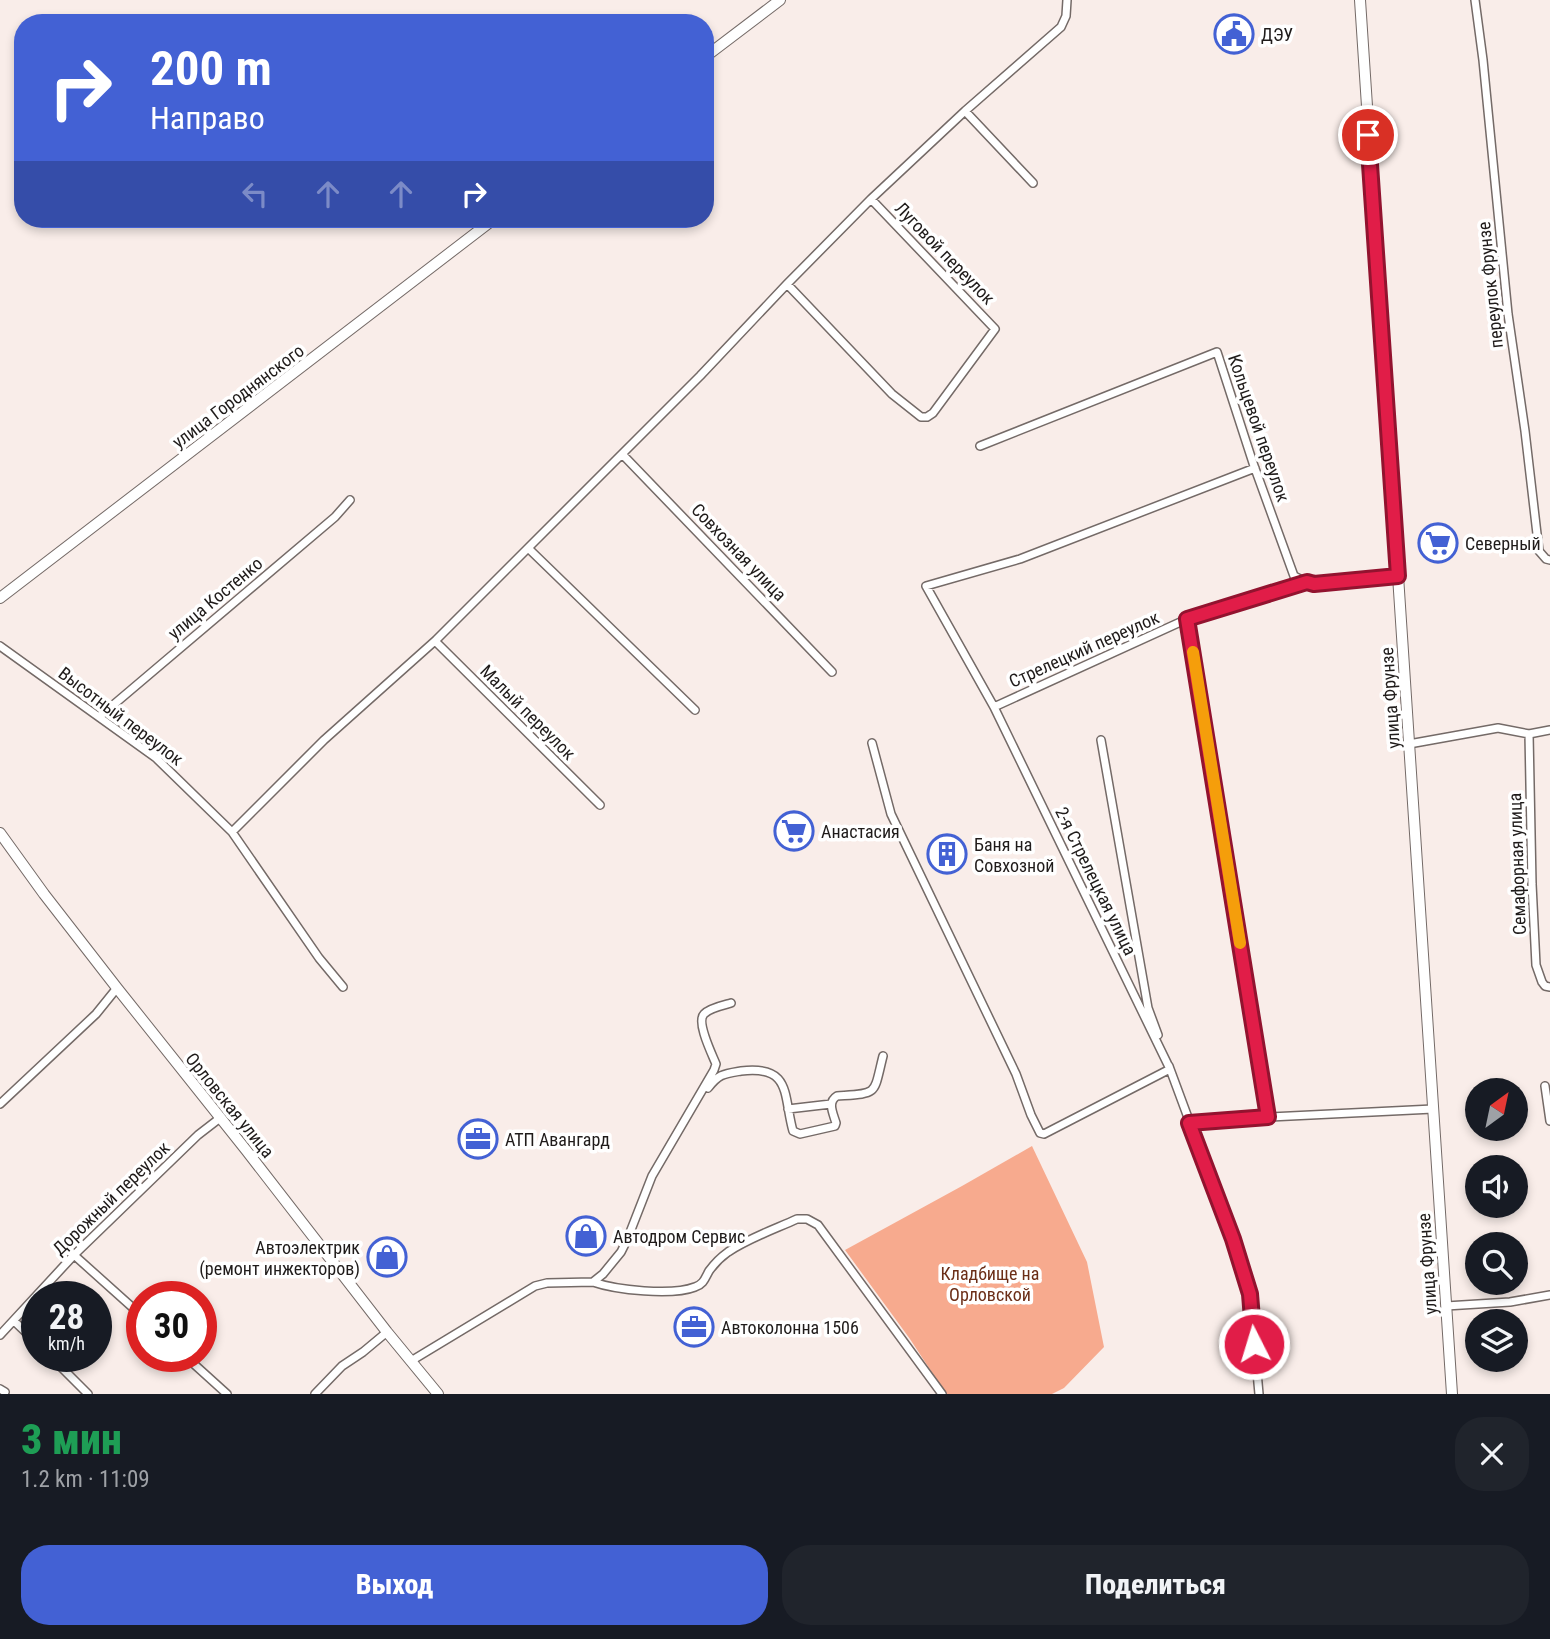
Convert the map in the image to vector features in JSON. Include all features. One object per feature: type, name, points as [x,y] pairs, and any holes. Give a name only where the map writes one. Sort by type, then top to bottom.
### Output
[{"type":"street","points":[[714,50],[780,0]]},
{"type":"street","points":[[232,832],[324,740],[435,641],[623,454],[872,199],[965,111],[1061,27],[1066,16],[1067,0]]},
{"type":"street","points":[[1353,0],[1363,44]]},
{"type":"street","name":"улица Фрунзе","points":[[1360,0],[1452,1394]]},
{"type":"street","name":"переулок Фрунзе","points":[[1475,0],[1508,314],[1539,551],[1550,560]]},
{"type":"street","points":[[965,111],[1033,183]]},
{"type":"street","name":"Луговой переулок","points":[[787,284],[892,394],[921,417],[933,413],[995,329],[872,199]]},
{"type":"street","name":"улица Городнянского","points":[[0,598],[482,228]]},
{"type":"street","name":"Кольцевой переулок","points":[[980,446],[1217,352],[1292,571],[1297,578],[1307,582]]},
{"type":"street","name":"Совхозная улица","points":[[623,454],[832,672]]},
{"type":"street","name":"2-я Стрелецкая улица","points":[[1170,1069],[994,707],[926,586],[1020,559],[1255,468]]},
{"type":"street","name":"улица Костенко","points":[[99,717],[335,517],[350,500]]},
{"type":"street","points":[[528,548],[695,710]]},
{"type":"street","points":[[1307,582],[1314,584],[1398,576]]},
{"type":"street","name":"Стрелецкий переулок","points":[[994,707],[1187,619],[1307,582]]},
{"type":"street","points":[[1187,619],[1268,1117]]},
{"type":"street","name":"Малый переулок","points":[[435,641],[600,804]]},
{"type":"street","name":"Высотный переулок","points":[[0,646],[156,758],[232,832],[319,958],[344,986]]},
{"type":"street","points":[[1409,744],[1498,728],[1530,734],[1550,730]]},
{"type":"street","name":"Семафорная улица","points":[[1530,734],[1536,965],[1542,982],[1550,987]]},
{"type":"street","name":"2-я Стрелецкая улица","points":[[1101,740],[1148,1008],[1233,1239],[1250,1294],[1259,1394]]},
{"type":"street","points":[[872,743],[891,814],[1016,1074],[1040,1133],[1044,1134],[1170,1069]]},
{"type":"street","name":"Орловская улица","points":[[0,833],[117,988],[387,1332],[403,1351],[416,1358],[421,1374],[438,1394]]},
{"type":"street","points":[[0,1104],[96,1014],[117,988]]},
{"type":"street","points":[[726,1073],[716,1064],[701,1020],[707,1012],[731,1003]]},
{"type":"street","points":[[702,1092],[707,1090],[718,1076],[726,1073],[752,1070],[772,1073],[784,1090],[792,1129],[800,1134],[833,1127],[836,1123],[831,1101],[837,1096],[867,1094],[872,1091],[876,1086],[883,1056]]},
{"type":"street","points":[[593,1282],[621,1252],[652,1176],[716,1064]]},
{"type":"street","points":[[1545,1086],[1550,1121]]},
{"type":"street","points":[[788,1109],[831,1104]]},
{"type":"street","points":[[1189,1123],[1433,1109]]},
{"type":"street","name":"Дорожный переулок","points":[[0,1335],[74,1255],[198,1135],[220,1118]]},
{"type":"street","points":[[416,1358],[535,1286],[547,1283],[593,1282],[624,1290],[674,1291],[695,1288],[703,1282],[718,1261],[736,1247],[797,1219],[807,1219],[818,1225],[942,1394]]},
{"type":"street","points":[[74,1255],[126,1302]]},
{"type":"street","points":[[1446,1306],[1510,1302],[1550,1295]]},
{"type":"street","points":[[14,1321],[21,1328]]},
{"type":"street","points":[[315,1394],[342,1366],[387,1332]]},
{"type":"street","points":[[421,1374],[421,1361],[431,1349]]},
{"type":"street","points":[[66,1372],[88,1394]]},
{"type":"street","points":[[202,1372],[226,1394]]},
{"type":"green space","name":"Кладбище на Орловской","points":[[1032,1146],[1087,1262],[1104,1347],[1064,1388],[1052,1394],[946,1394],[910,1339],[845,1250]]},
{"type":"slow traffic","points":[[1193,652],[1240,943]]},
{"type":"place","name":"ДЭУ","points":[[1234,34]]},
{"type":"place","name":"Северный","points":[[1438,543]]},
{"type":"place","name":"Анастасия","points":[[794,831]]},
{"type":"place","name":"Баня на Совхозной","points":[[947,854]]},
{"type":"place","name":"АТП Авангард","points":[[478,1139]]},
{"type":"place","name":"Автодром Сервис","points":[[586,1236]]},
{"type":"place","name":"Автоэлектрик (ремонт инжекторов)","points":[[387,1257]]},
{"type":"place","name":"Автоколонна 1506","points":[[694,1327]]},
{"type":"route","points":[[1254,1344],[1250,1294],[1233,1239],[1189,1123],[1268,1117],[1187,619],[1307,582],[1314,584],[1398,576],[1368,135]]}]
